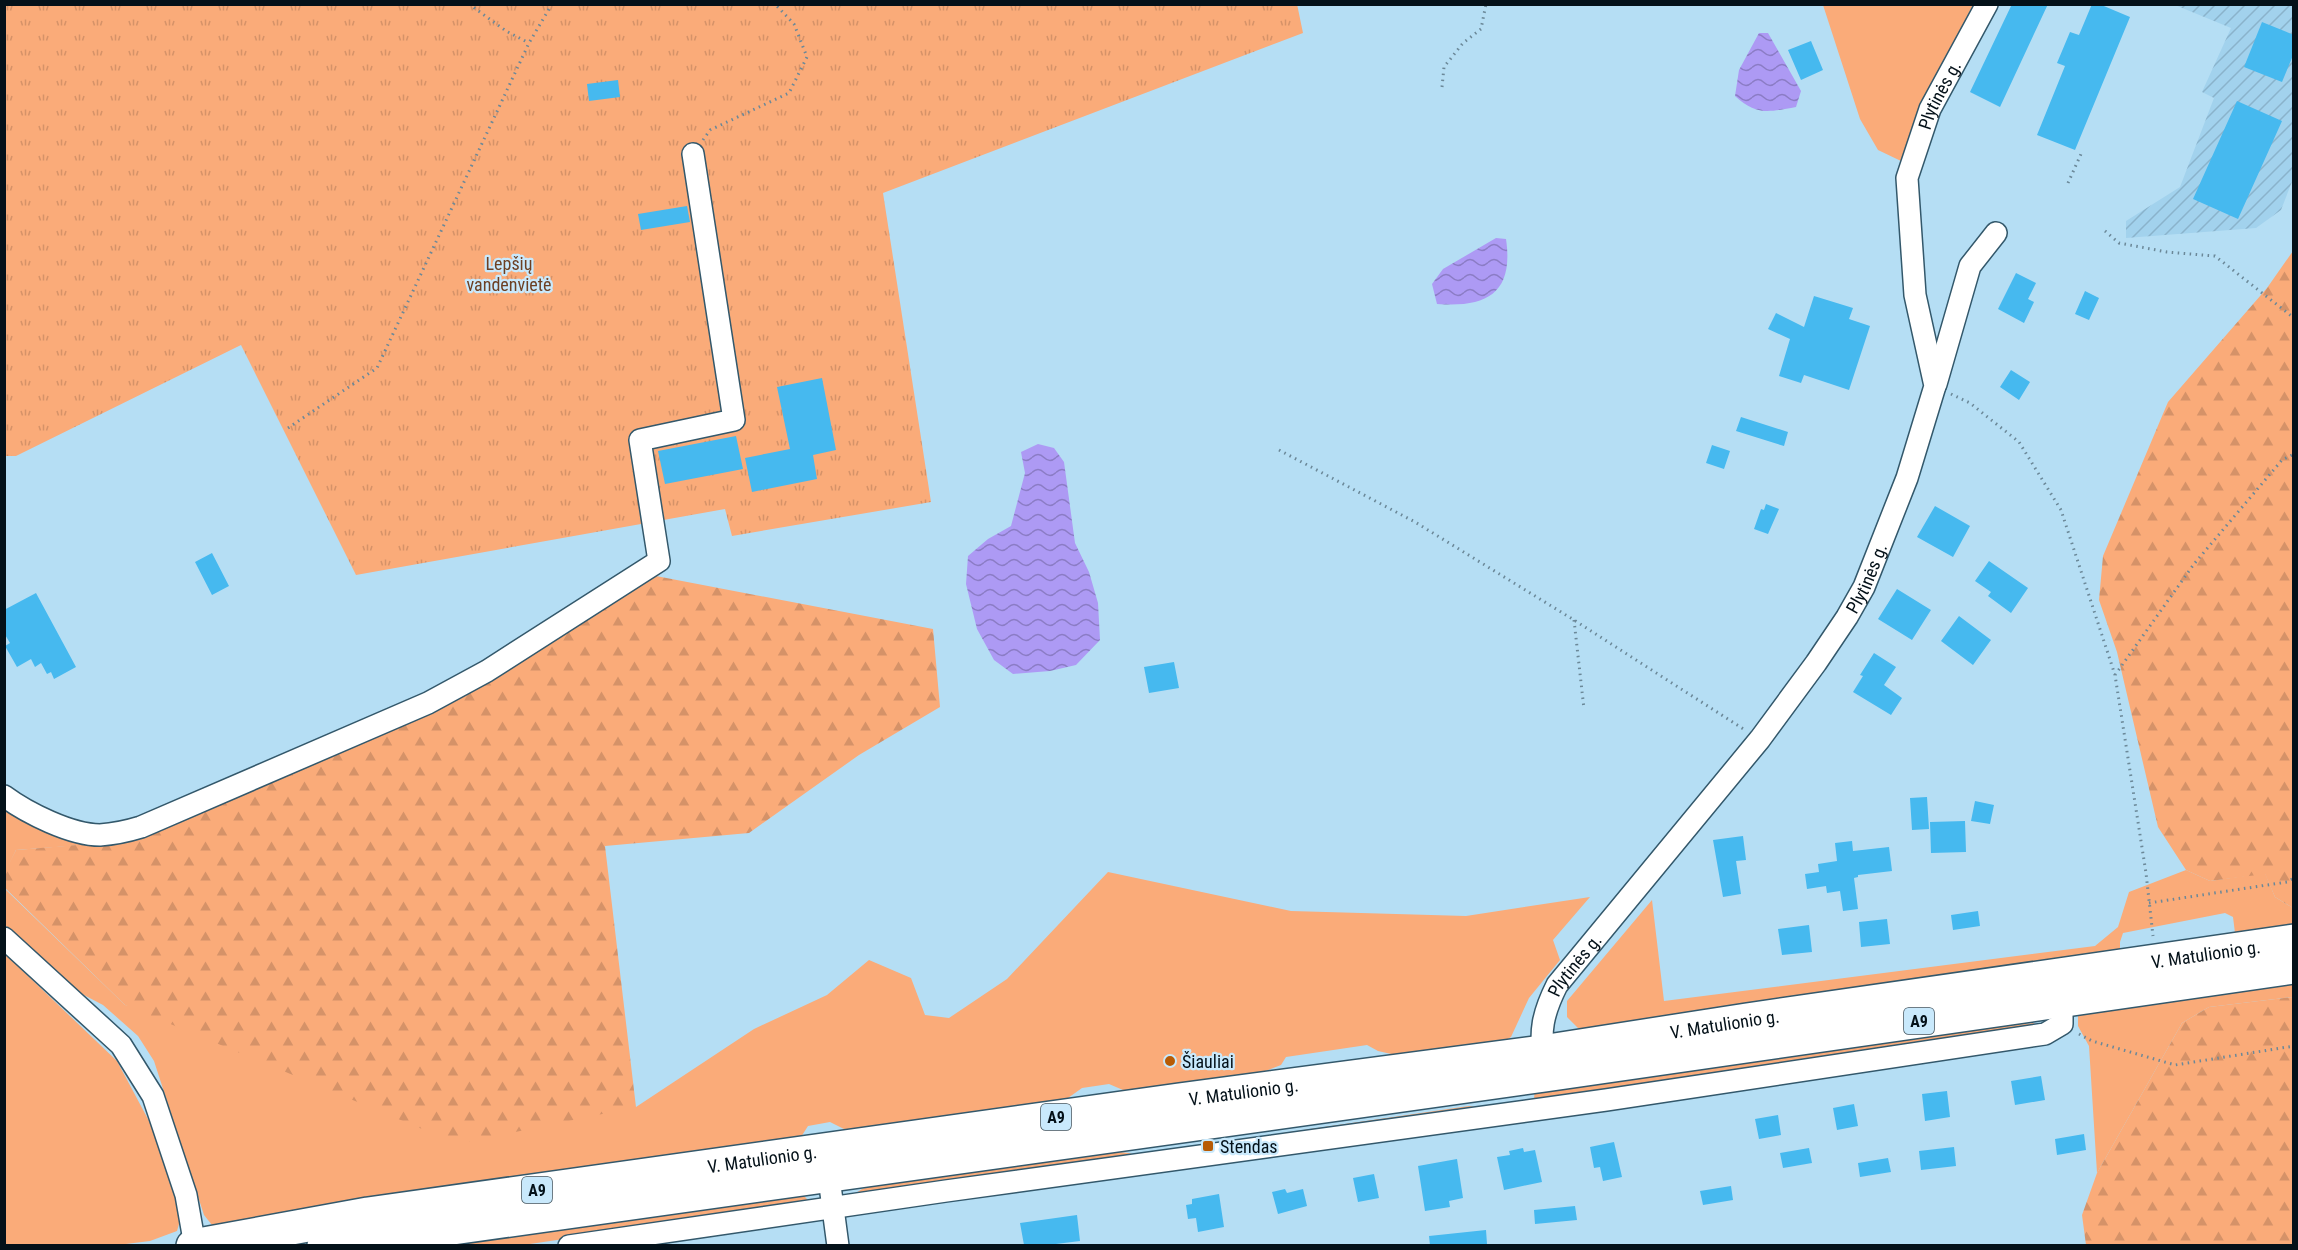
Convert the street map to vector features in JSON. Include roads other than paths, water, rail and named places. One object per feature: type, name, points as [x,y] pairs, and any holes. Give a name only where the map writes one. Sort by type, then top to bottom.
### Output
[{"type":"highway","name":"V. Matulionio g.","points":[[1544,1063],[1747,1020],[2294,941]]},
{"type":"highway","name":"V. Matulionio g.","points":[[195,1245],[368,1214],[827,1162],[1544,1063],[2062,1012],[2294,967]]},
{"type":"highway","name":"V. Matulionio g.","points":[[324,1245],[827,1162]]},
{"type":"street","name":"Plytinės g.","points":[[1544,1063],[1540,1036],[1547,1005],[1557,985],[1760,739],[1816,663],[1847,617],[1864,586],[1907,478],[1935,386],[1915,295],[1907,178],[1930,109],[1987,4]]},
{"type":"street","points":[[4,796],[18,806],[78,832],[99,835],[141,828],[428,703],[487,671],[659,561],[640,440],[734,420],[693,153]]},
{"type":"street","points":[[1935,386],[1970,266],[1996,233]]},
{"type":"street","points":[[4,938],[121,1045],[153,1096],[186,1195],[195,1245]]},
{"type":"street","points":[[569,1245],[1595,1102],[2045,1034],[2062,1012]]},
{"type":"street","points":[[827,1162],[838,1245]]},
{"type":"water","points":[[1759,33],[1768,33],[1801,91],[1796,107],[1757,110],[1735,96],[1739,70]]},
{"type":"water","points":[[1496,238],[1506,239],[1507,257],[1506,272],[1501,284],[1493,293],[1470,303],[1437,304],[1432,284],[1443,269]]},
{"type":"water","points":[[1038,444],[1054,448],[1064,462],[1075,543],[1089,572],[1098,603],[1100,640],[1076,665],[1050,671],[1013,674],[994,660],[977,629],[966,584],[968,556],[988,539],[1011,526],[1025,473],[1021,452]]},
{"type":"place","name":"Šiauliai","points":[[1170,1061]]},
{"type":"place","name":"Stendas","points":[[1208,1146]]},
{"type":"park label","name":"Lepšių vandenvietė","points":[[509,273]]}]
